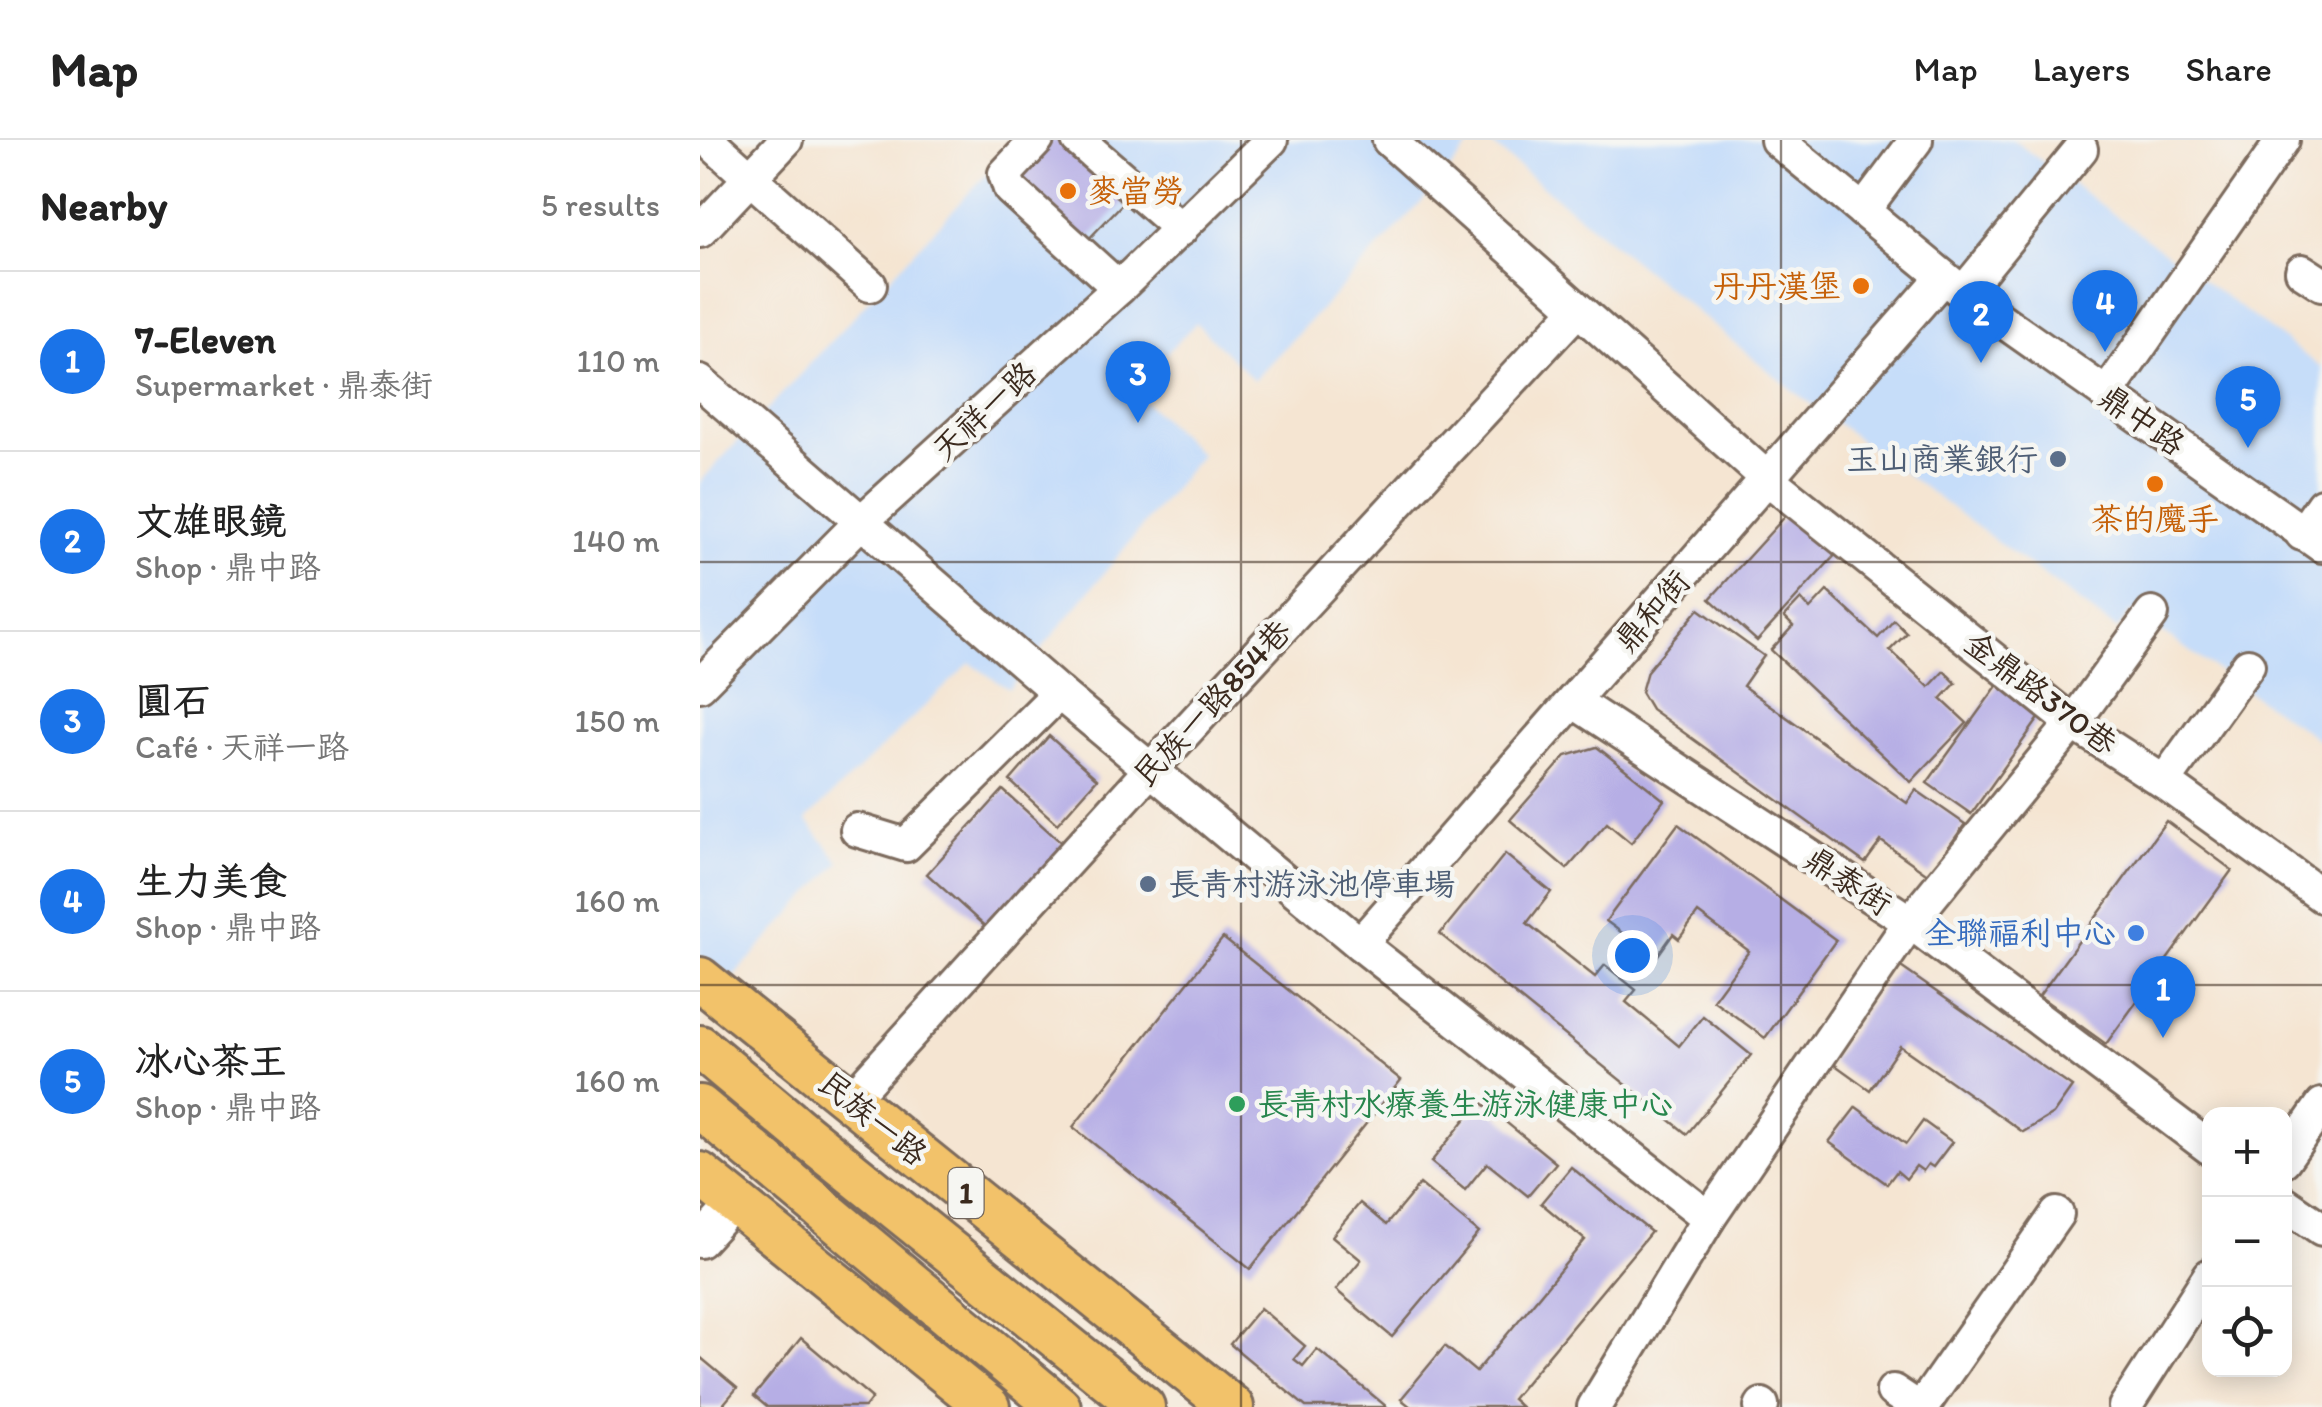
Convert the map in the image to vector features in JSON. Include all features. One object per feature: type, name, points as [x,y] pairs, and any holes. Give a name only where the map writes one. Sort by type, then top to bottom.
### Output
[{"type":"main road","name":"民族一路","points":[[700,979],[1232,1407]]},
{"type":"main road","name":"民族一路","points":[[700,1047],[1142,1407]]},
{"type":"main road","points":[[700,1106],[1059,1407]]},
{"type":"main road","points":[[700,1174],[988,1407]]},
{"type":"street","points":[[708,140],[870,285]]},
{"type":"street","points":[[700,231],[786,140]]},
{"type":"street","points":[[1037,140],[1005,174],[1010,189],[1119,288]]},
{"type":"street","points":[[1078,140],[1181,229]]},
{"type":"street","name":"天祥一路","points":[[700,684],[860,523],[1119,288],[1271,140]]},
{"type":"street","name":"金鼎路370巷","points":[[1389,140],[1768,479],[2073,722],[2322,896]]},
{"type":"street","name":"鼎中路","points":[[1777,140],[1953,285],[2312,540]]},
{"type":"street","points":[[1862,211],[1916,140]]},
{"type":"street","points":[[2106,395],[2282,140]]},
{"type":"street","name":"鼎和街","points":[[1360,944],[1768,479],[2081,150]]},
{"type":"street","name":"民族一路854巷","points":[[850,1100],[1577,310]]},
{"type":"street","points":[[700,382],[1059,693],[1360,944],[1709,1218]]},
{"type":"street","points":[[2312,540],[2322,505]]},
{"type":"street","points":[[1594,1407],[1709,1218],[1910,922],[2073,722],[2152,614]]},
{"type":"street","points":[[2164,782],[2248,666]]},
{"type":"street","points":[[857,830],[906,845],[1059,693]]},
{"type":"street","name":"鼎泰街","points":[[1572,701],[1910,922],[2202,1142]]},
{"type":"street","points":[[2292,1148],[2322,1105]]},
{"type":"street","points":[[700,1241],[735,1203]]},
{"type":"street","points":[[2292,1208],[2322,1229]]},
{"type":"street","points":[[1910,1402],[2057,1214]]},
{"type":"street","points":[[2125,1407],[2202,1287]]},
{"type":"shaded area","points":[[1021,140],[1475,140],[1254,380],[1196,323],[1131,389],[1201,455],[1009,689],[970,663],[806,820],[840,862],[729,981],[700,957],[700,482]]},
{"type":"shaded area","points":[[1486,140],[2013,140],[2322,368],[2322,742],[2131,611],[2117,630],[1796,393]]},
{"type":"building","name":"麥當勞","points":[[1051,140],[1060,140],[1124,202],[1081,247],[1012,180]]},
{"type":"building","points":[[1791,510],[1837,553],[1757,641],[1710,599]]},
{"type":"building","points":[[1827,591],[1878,638],[1894,620],[1907,633],[1890,650],[1929,687],[1944,671],[1956,683],[1941,699],[1967,723],[1911,782],[1771,650],[1793,626],[1784,617],[1801,599],[1810,609]]},
{"type":"building","points":[[1699,609],[1764,656],[1743,686],[1907,803],[1916,790],[1965,824],[1929,875],[1881,841],[1865,863],[1651,709],[1641,692],[1647,671]]},
{"type":"building","points":[[1999,683],[2042,714],[1971,814],[1927,783]]},
{"type":"building","points":[[1049,736],[1097,779],[1057,824],[1010,781]]},
{"type":"building","points":[[1597,747],[1664,800],[1631,843],[1607,823],[1567,869],[1510,820],[1566,756]]},
{"type":"building","points":[[1003,790],[1066,847],[990,931],[927,874]]},
{"type":"building","name":"全聯福利中心","points":[[2166,821],[2232,870],[2106,1044],[2039,996]]},
{"type":"building","points":[[1678,824],[1836,940],[1765,1038],[1713,1000],[1749,951],[1698,913],[1679,939],[1673,934],[1656,958],[1606,921]]},
{"type":"building","points":[[1505,854],[1551,892],[1527,923],[1595,977],[1605,965],[1636,990],[1626,1002],[1679,1046],[1703,1016],[1751,1055],[1687,1134],[1440,934]]},
{"type":"building","name":"長青村水療養生游泳健康中心","points":[[1223,938],[1401,1080],[1250,1269],[1073,1127]]},
{"type":"building","points":[[1898,965],[2072,1087],[2053,1114],[2023,1132],[1900,1046],[1870,1090],[1831,1062]]},
{"type":"building","points":[[1480,1101],[1556,1163],[1528,1196],[1487,1163],[1465,1190],[1431,1162]]},
{"type":"building","points":[[1856,1107],[1906,1144],[1923,1121],[1952,1142],[1933,1167],[1928,1164],[1923,1171],[1916,1166],[1906,1179],[1897,1171],[1887,1184],[1829,1142]]},
{"type":"building","points":[[1571,1167],[1651,1232],[1512,1399],[1521,1407],[1411,1407],[1401,1399],[1445,1346],[1476,1372],[1585,1240],[1541,1203]]},
{"type":"building","points":[[1420,1184],[1479,1233],[1392,1337],[1336,1290],[1361,1260],[1332,1236],[1360,1203],[1386,1225]]},
{"type":"building","points":[[1260,1308],[1305,1346],[1294,1359],[1303,1366],[1317,1349],[1387,1407],[1306,1407],[1230,1344]]},
{"type":"building","points":[[801,1338],[872,1398],[865,1407],[767,1407],[754,1396]]},
{"type":"building","points":[[700,1357],[737,1388],[721,1407],[700,1407]]},
{"type":"place","name":"麥當勞","points":[[1068,191]]},
{"type":"place","name":"丹丹漢堡","points":[[1861,286]]},
{"type":"place","name":"生力美食","points":[[2105,352]]},
{"type":"place","name":"文雄眼鏡","points":[[1981,363]]},
{"type":"place","name":"圓石","points":[[1138,423]]},
{"type":"place","name":"冰心茶王","points":[[2248,448]]},
{"type":"place","name":"玉山商業銀行","points":[[2058,459]]},
{"type":"place","name":"茶的魔手","points":[[2155,484]]},
{"type":"place","name":"長青村游泳池停車場","points":[[1148,884]]},
{"type":"place","name":"全聯福利中心","points":[[2136,933]]},
{"type":"place","name":"7-Eleven","points":[[2163,1038]]},
{"type":"place","name":"長青村水療養生游泳健康中心","points":[[1237,1104]]}]
